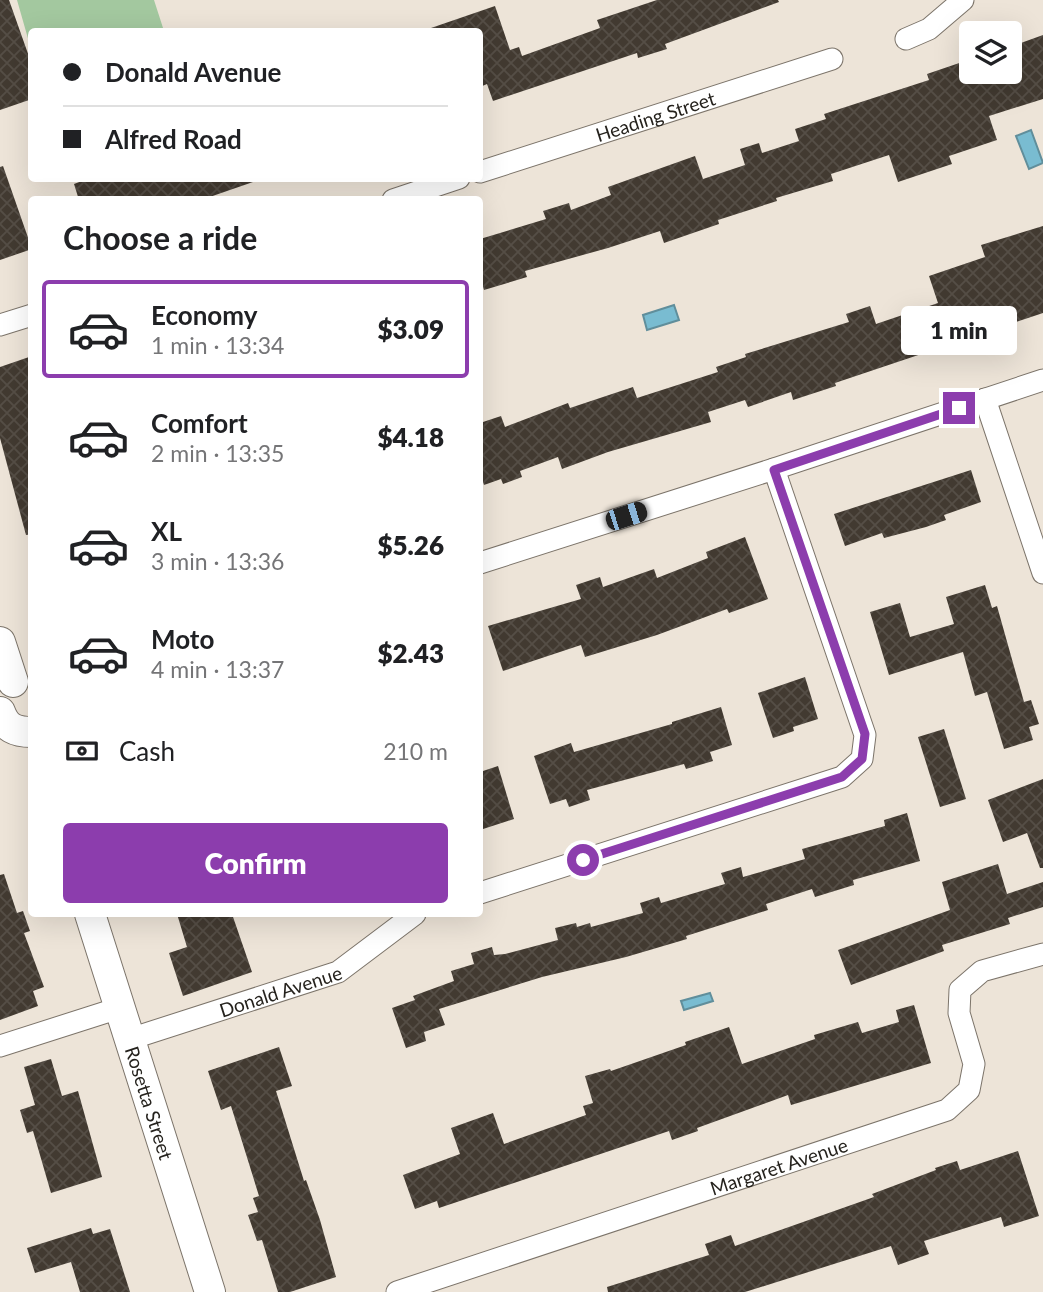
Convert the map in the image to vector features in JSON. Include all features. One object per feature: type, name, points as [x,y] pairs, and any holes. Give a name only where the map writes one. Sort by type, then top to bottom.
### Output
[{"type":"street","points":[[906,38],[929,29],[963,0]]},
{"type":"street","name":"Heading Street","points":[[483,171],[832,59]]},
{"type":"street","points":[[405,196],[447,182]]},
{"type":"street","points":[[0,325],[28,316]]},
{"type":"street","points":[[483,562],[774,470],[1043,380]]},
{"type":"street","points":[[985,400],[1043,573]]},
{"type":"street","points":[[483,892],[842,777],[862,759],[865,734],[774,470]]},
{"type":"street","points":[[0,642],[15,687]]},
{"type":"street","points":[[0,714],[12,729],[28,732]]},
{"type":"street","name":"Rosetta Street","points":[[91,917],[210,1292]]},
{"type":"street","name":"Donald Avenue","points":[[130,1039],[338,972],[411,917]]},
{"type":"street","name":"Margaret Avenue","points":[[397,1292],[947,1110],[969,1090],[974,1064],[959,1013],[960,990],[982,971],[1043,954]]},
{"type":"street","points":[[0,1046],[119,1008]]},
{"type":"green space","points":[[17,0],[154,0],[163,28],[28,28],[28,38]]},
{"type":"water","points":[[1031,130],[1043,163],[1029,169],[1016,136]]},
{"type":"water","points":[[674,305],[679,320],[647,330],[643,315]]},
{"type":"water","points":[[710,993],[713,1001],[684,1010],[681,1001]]},
{"type":"building","points":[[0,0],[9,0],[28,54],[28,100],[0,110]]},
{"type":"building","points":[[657,0],[779,2],[665,44],[667,49],[638,58],[637,53],[493,101],[487,84],[483,86],[483,28],[431,28],[495,6],[510,50],[519,47],[522,56],[600,28],[597,20]]},
{"type":"building","points":[[1043,35],[1043,99],[989,116],[997,140],[949,156],[952,164],[898,182],[889,155],[831,174],[833,181],[776,198],[777,201],[718,220],[719,224],[664,243],[660,231],[525,271],[527,277],[484,290],[483,238],[546,219],[543,211],[569,203],[571,210],[611,195],[608,187],[695,156],[703,179],[745,165],[740,149],[759,143],[762,153],[799,141],[795,129],[826,119],[824,114],[929,80],[927,74],[959,63],[959,84],[1022,84],[1022,43]]},
{"type":"building","points":[[3,166],[28,238],[28,250],[0,260],[0,167]]},
{"type":"building","points":[[253,182],[213,196],[78,196],[74,184]]},
{"type":"building","points":[[1043,226],[1043,313],[835,383],[836,386],[793,400],[791,392],[748,407],[745,400],[708,412],[711,422],[608,452],[562,469],[558,457],[520,471],[522,477],[503,484],[501,479],[484,485],[483,422],[501,416],[505,427],[568,403],[570,408],[633,387],[637,398],[718,372],[716,367],[746,357],[745,354],[849,322],[846,314],[870,306],[876,324],[938,303],[929,276],[985,257],[981,245]]},
{"type":"building","points":[[28,357],[26,535],[0,438],[0,367]]},
{"type":"building","points":[[971,470],[981,502],[944,515],[946,520],[926,527],[884,538],[882,533],[845,546],[834,514]]},
{"type":"building","points":[[745,537],[768,599],[729,613],[727,609],[657,635],[585,657],[581,645],[503,671],[488,626],[581,599],[576,585],[600,577],[603,587],[654,569],[657,578],[708,558],[706,552]]},
{"type":"building","points":[[985,585],[992,608],[997,606],[1024,702],[1031,700],[1039,724],[1029,727],[1033,740],[1004,749],[987,692],[975,696],[963,652],[889,675],[870,612],[900,603],[910,637],[954,624],[946,597]]},
{"type":"building","points":[[805,677],[818,719],[793,727],[794,731],[773,738],[758,693]]},
{"type":"building","points":[[721,707],[732,745],[710,752],[713,761],[686,769],[684,764],[587,790],[590,800],[569,807],[566,799],[550,804],[534,756],[571,743],[574,752]]},
{"type":"building","points":[[944,729],[966,799],[940,807],[918,737]]},
{"type":"building","points":[[498,766],[514,819],[483,829],[483,771]]},
{"type":"building","points":[[1043,779],[1043,868],[1040,868],[1027,833],[1003,842],[988,800]]},
{"type":"building","points":[[907,813],[920,861],[853,880],[854,885],[815,897],[812,889],[766,904],[768,910],[686,936],[687,939],[542,977],[439,1009],[445,1025],[424,1032],[426,1041],[406,1048],[392,1008],[415,1000],[413,996],[454,981],[451,971],[474,964],[471,953],[492,947],[494,955],[505,954],[558,940],[555,928],[576,923],[577,927],[590,923],[591,927],[643,913],[640,903],[659,897],[661,903],[725,884],[721,873],[741,867],[743,877],[805,859],[802,849],[885,826],[884,820]]},
{"type":"building","points":[[998,864],[1007,894],[1043,882],[1043,907],[1008,918],[1010,924],[942,945],[944,951],[851,985],[838,950],[950,910],[942,882]]},
{"type":"building","points":[[4,874],[17,913],[23,911],[30,931],[24,933],[44,987],[33,991],[38,1006],[0,1020],[0,875]]},
{"type":"building","points":[[178,917],[233,917],[252,972],[183,996],[169,953],[187,947]]},
{"type":"building","points":[[914,1005],[931,1063],[791,1105],[788,1095],[697,1128],[698,1131],[672,1140],[669,1131],[439,1208],[437,1201],[415,1209],[403,1175],[460,1154],[451,1128],[493,1113],[504,1144],[586,1115],[583,1106],[593,1103],[585,1076],[610,1069],[611,1071],[729,1027],[742,1064],[815,1039],[814,1035],[858,1022],[862,1033],[899,1022],[896,1010]]},
{"type":"building","points":[[279,1047],[292,1086],[276,1091],[304,1181],[306,1180],[320,1220],[336,1277],[290,1292],[278,1292],[262,1240],[257,1241],[248,1215],[258,1212],[253,1198],[259,1196],[231,1106],[221,1110],[208,1071]]},
{"type":"building","points":[[51,1059],[62,1096],[78,1091],[102,1177],[51,1193],[33,1131],[27,1133],[20,1110],[35,1105],[24,1067]]},
{"type":"building","points":[[1018,1151],[1039,1216],[1004,1227],[1001,1217],[924,1241],[929,1254],[898,1265],[891,1246],[745,1292],[608,1292],[607,1287],[709,1255],[705,1244],[731,1235],[735,1246],[874,1197],[872,1194],[936,1170],[935,1168],[957,1161],[960,1170]]},
{"type":"building","points":[[91,1228],[93,1234],[110,1229],[130,1292],[80,1292],[71,1262],[35,1273],[27,1248]]},
{"type":"route","points":[[583,860],[842,777],[862,759],[865,734],[774,470],[959,408]]}]
